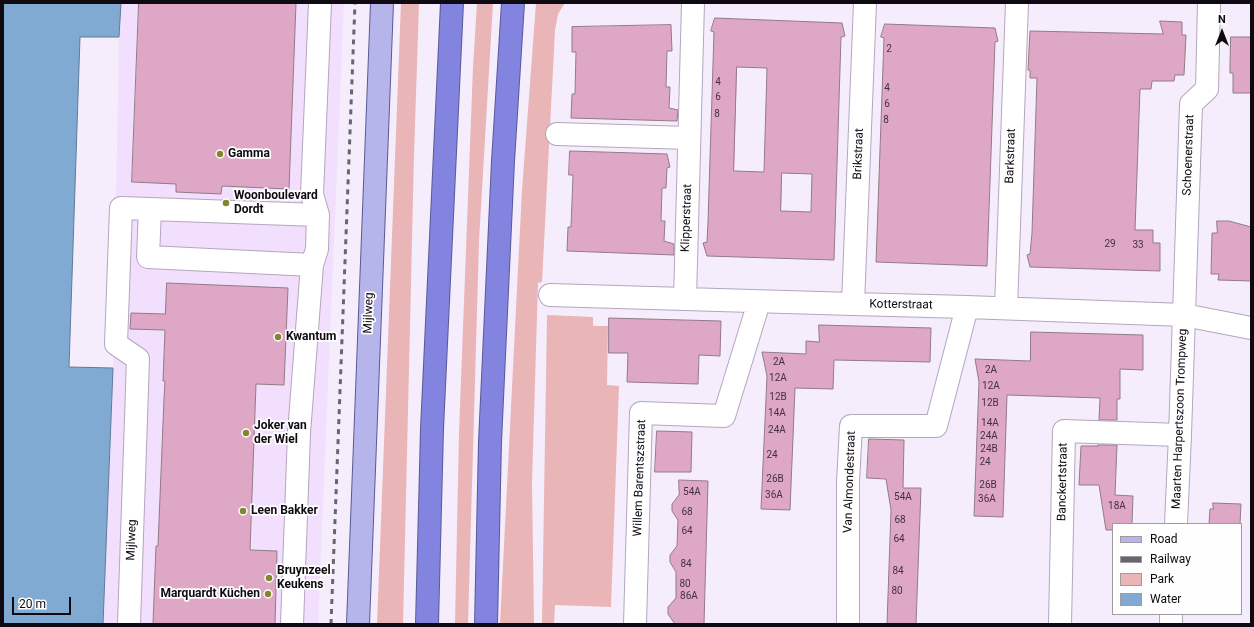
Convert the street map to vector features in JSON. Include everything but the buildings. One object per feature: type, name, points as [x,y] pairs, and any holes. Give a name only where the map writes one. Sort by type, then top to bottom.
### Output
[{"type":"highway","points":[[427,624],[432,421],[452,3]]},
{"type":"highway","points":[[486,624],[490,442],[502,161],[513,3]]},
{"type":"main road","name":"Mijlweg","points":[[358,624],[382,3]]},
{"type":"street","points":[[292,624],[299,433],[312,265],[317,249],[318,215],[312,194],[320,3]]},
{"type":"street","name":"Klipperstraat","points":[[685,298],[693,3]]},
{"type":"street","name":"Brikstraat","points":[[853,304],[865,3]]},
{"type":"street","name":"Barkstraat","points":[[1006,308],[1017,3]]},
{"type":"street","name":"Schoenerstraat","points":[[1184,315],[1191,104],[1206,89],[1209,3]]},
{"type":"street","points":[[557,134],[689,138]]},
{"type":"street","name":"Mijlweg","points":[[129,624],[138,359],[116,344],[121,208],[318,215]]},
{"type":"street","points":[[150,209],[148,257],[312,265]]},
{"type":"street","name":"Kotterstraat","points":[[550,295],[1006,308],[1184,315],[1251,328]]},
{"type":"street","name":"Willem Barentszstraat","points":[[636,624],[641,413],[724,416],[759,302]]},
{"type":"street","name":"Van Almondestraat","points":[[848,624],[848,482],[850,426],[936,426],[968,307]]},
{"type":"street","name":"Maarten Harpertszoon Trompweg","points":[[1176,523],[1184,315]]},
{"type":"street","name":"Banckertstraat","points":[[1060,624],[1064,431],[1180,435]]},
{"type":"shaded area","name":"Woonboulevard Dordt","points":[[121,3],[344,3],[318,624],[103,624],[113,368],[119,37]]},
{"type":"green space","points":[[401,3],[419,3],[403,624],[377,624]]},
{"type":"green space","points":[[477,3],[493,3],[479,241],[468,624],[455,624],[459,432],[473,67]]},
{"type":"green space","points":[[536,3],[565,3],[558,14],[555,30],[542,282],[538,283],[532,482],[534,624],[500,624],[522,190]]},
{"type":"green space","points":[[547,315],[593,317],[593,326],[608,326],[607,385],[619,386],[611,607],[555,605],[554,624],[542,624]]},
{"type":"water","points":[[3,3],[121,3],[119,37],[80,37],[69,367],[113,368],[103,624],[3,624]]},
{"type":"railway","points":[[331,624],[355,3]]},
{"type":"place","name":"Gamma","points":[[220,154]]},
{"type":"place","name":"Woonboulevard Dordt","points":[[226,203]]},
{"type":"place","name":"Kwantum","points":[[278,337]]},
{"type":"place","name":"Joker van der Wiel","points":[[246,433]]},
{"type":"place","name":"Leen Bakker","points":[[243,511]]},
{"type":"place","name":"Bruynzeel Keukens","points":[[269,578]]},
{"type":"place","name":"Marquardt Küchen","points":[[268,594]]}]
